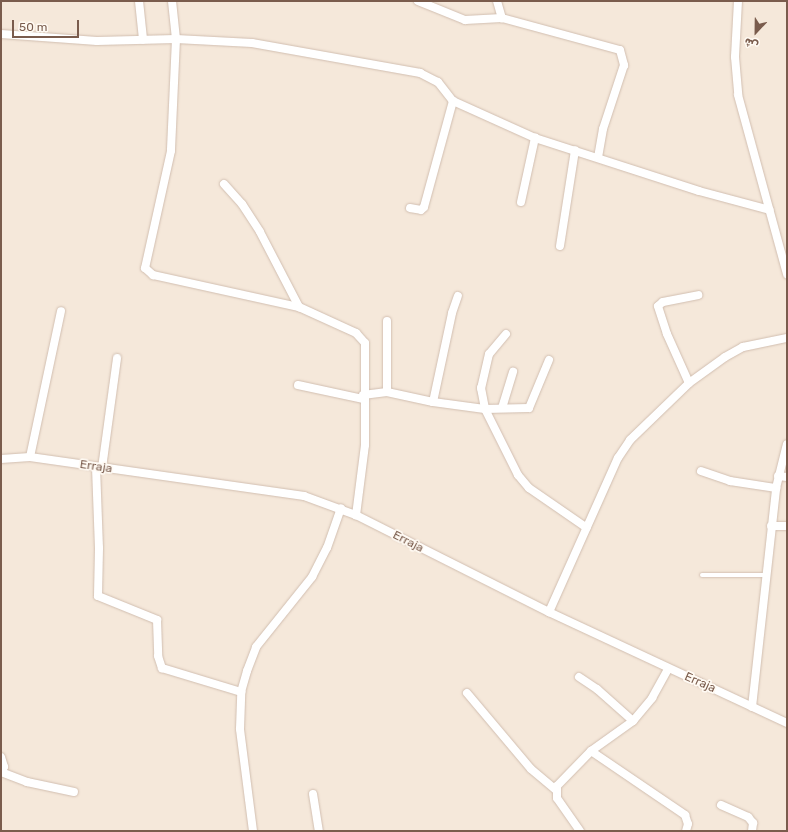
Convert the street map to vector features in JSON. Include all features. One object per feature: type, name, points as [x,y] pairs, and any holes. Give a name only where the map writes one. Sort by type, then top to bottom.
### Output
[{"type":"street","points":[[139,1],[143,40]]},
{"type":"street","points":[[172,1],[176,39],[171,151],[145,268],[153,275],[299,307],[361,337],[365,346],[363,397],[365,445],[356,515]]},
{"type":"street","points":[[418,1],[466,20],[502,18],[620,50],[624,65],[603,129],[598,156]]},
{"type":"street","points":[[497,1],[502,18]]},
{"type":"street","points":[[738,1],[735,57],[738,95],[787,274]]},
{"type":"street","points":[[1,34],[98,42],[176,39],[252,43],[420,73],[438,82],[453,101],[535,138],[598,156],[700,191],[770,210]]},
{"type":"street","points":[[410,208],[421,210],[424,207],[453,101]]},
{"type":"street","points":[[521,202],[535,138]]},
{"type":"street","points":[[560,246],[575,150]]},
{"type":"street","points":[[224,184],[242,204],[260,232],[299,307]]},
{"type":"street","points":[[689,383],[663,325],[658,306],[663,302],[698,295]]},
{"type":"street","points":[[433,402],[452,313],[458,296]]},
{"type":"street","points":[[30,457],[61,311]]},
{"type":"street","points":[[387,321],[387,392]]},
{"type":"street","points":[[506,334],[489,354],[481,388],[485,410],[518,476],[535,492],[586,528]]},
{"type":"street","points":[[549,612],[618,458],[630,440],[689,383],[743,347],[787,338]]},
{"type":"street","points":[[117,358],[99,467],[98,596],[156,620],[158,656],[162,668],[241,692]]},
{"type":"street","points":[[298,385],[363,397],[387,392],[433,402],[485,410],[502,408],[523,410],[532,405],[549,360]]},
{"type":"street","points":[[502,408],[513,372]]},
{"type":"street","points":[[752,707],[776,488],[783,477],[787,444]]},
{"type":"street","name":"Erraja","points":[[1,459],[30,457],[242,485],[304,496],[341,508],[549,612],[668,669],[787,723]]},
{"type":"street","points":[[701,471],[730,480],[776,488]]},
{"type":"street","points":[[253,831],[240,729],[241,692],[256,647],[312,577],[327,548],[341,508]]},
{"type":"street","points":[[771,526],[787,526]]},
{"type":"street","points":[[556,790],[591,750],[633,721],[652,698],[668,669]]},
{"type":"street","points":[[579,678],[597,689],[633,721]]},
{"type":"street","points":[[466,693],[531,769],[556,790],[557,798],[580,831]]},
{"type":"street","points":[[591,750],[685,815],[688,824],[686,831]]},
{"type":"street","points":[[1,756],[4,767],[1,772],[27,782],[74,792]]},
{"type":"street","points":[[313,794],[319,831]]},
{"type":"street","points":[[721,805],[748,817],[754,823],[752,831]]},
{"type":"lane","points":[[702,575],[767,575]]},
{"type":"shaded area","points":[[1,1],[787,1],[787,831],[1,831]]}]
